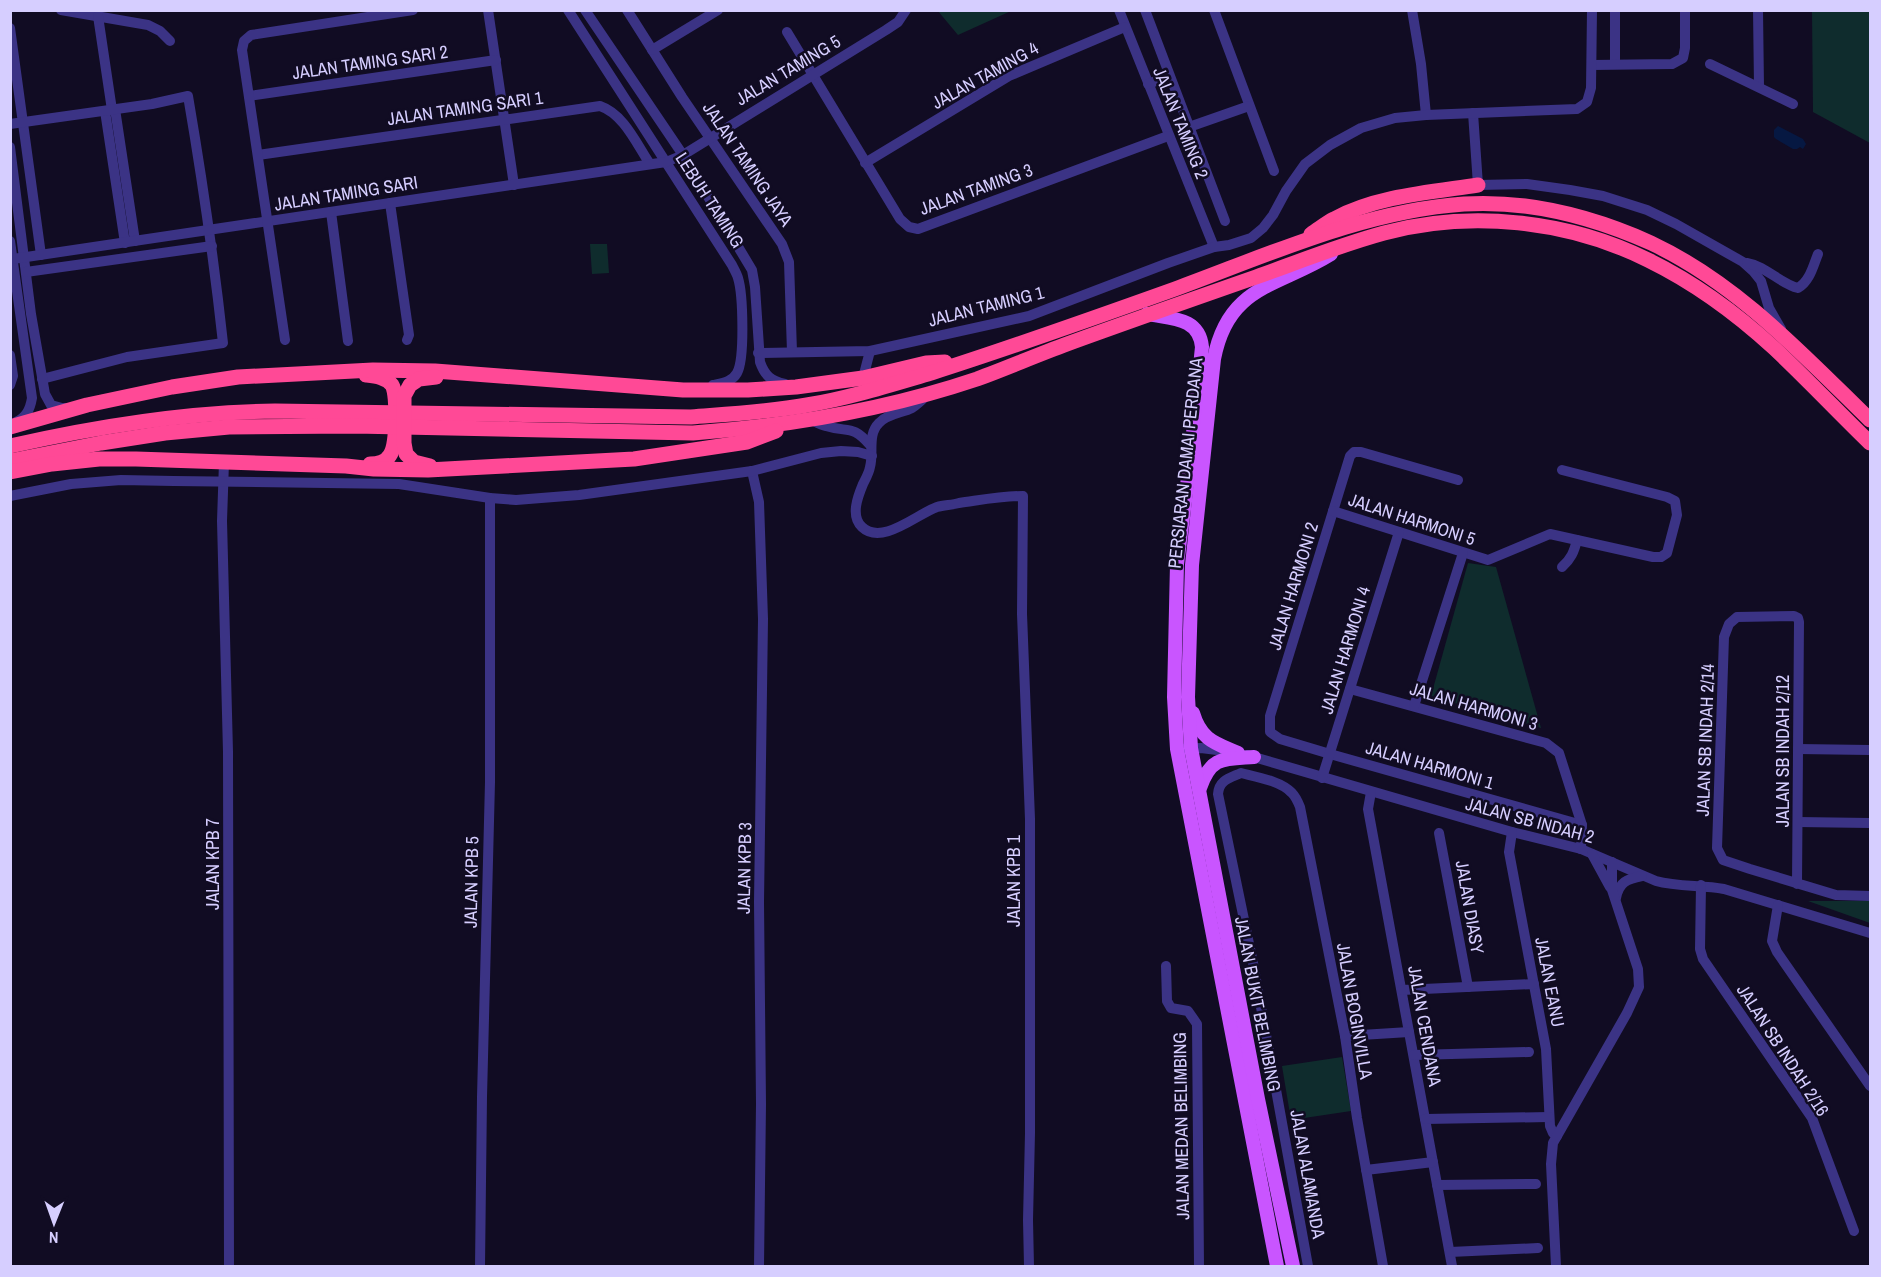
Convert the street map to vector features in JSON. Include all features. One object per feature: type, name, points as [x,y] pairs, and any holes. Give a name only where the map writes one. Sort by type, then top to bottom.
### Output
[{"type":"highway","points":[[1299,243],[1334,218],[1358,209],[1386,200],[1478,185]]},
{"type":"highway","points":[[459,422],[692,417],[807,405],[864,393],[972,360],[1299,243],[1379,218],[1430,207],[1467,204],[1513,205],[1548,210],[1589,219],[1653,244],[1738,297],[1784,335],[1870,420]]},
{"type":"highway","points":[[10,446],[163,417],[227,412],[693,433],[789,424],[867,409],[977,379],[1148,314],[1384,233],[1434,224],[1468,221],[1545,226],[1584,236],[1646,259],[1680,277],[1728,310],[1773,348],[1870,443]]},
{"type":"highway","points":[[10,426],[87,405],[238,376],[327,371],[435,371],[683,390],[748,390],[796,387],[863,378],[926,363],[972,360]]},
{"type":"highway","points":[[327,371],[382,378],[391,385],[395,396],[394,442],[391,454],[385,461],[376,464],[346,466]]},
{"type":"highway","points":[[454,469],[414,462],[406,454],[404,396],[410,385],[419,379],[459,374]]},
{"type":"highway","points":[[10,461],[101,442],[197,430],[355,419]]},
{"type":"highway","points":[[10,472],[52,464],[99,459],[346,466],[428,471],[634,459],[747,442],[789,424]]},
{"type":"main road","name":"PERSIARAN DAMAI PERDANA","points":[[1191,748],[1188,697],[1191,565],[1216,346],[1223,329],[1244,300],[1258,290],[1313,265],[1341,248]]},
{"type":"main road","name":"PERSIARAN DAMAI PERDANA","points":[[1148,314],[1191,324],[1201,339],[1202,347],[1177,564],[1174,697],[1177,749]]},
{"type":"main road","points":[[1188,697],[1196,724],[1203,735],[1212,742],[1238,753]]},
{"type":"main road","name":"JALAN BUKIT BELIMBING","points":[[1191,748],[1258,1099],[1293,1266]]},
{"type":"main road","name":"JALAN BUKIT BELIMBING","points":[[1177,749],[1277,1266]]},
{"type":"main road","points":[[1200,789],[1205,773],[1214,764],[1226,759],[1254,758]]},
{"type":"street","points":[[61,10],[148,25],[160,31],[170,41]]},
{"type":"street","points":[[285,340],[242,51],[244,41],[251,35],[413,10]]},
{"type":"street","points":[[488,10],[514,185]]},
{"type":"street","name":"LEBUH TAMING","points":[[568,10],[738,277],[742,352],[737,374],[726,382],[683,390]]},
{"type":"street","name":"LEBUH TAMING","points":[[585,10],[684,155],[752,270],[758,353],[764,373],[774,381],[796,387]]},
{"type":"street","name":"JALAN TAMING JAYA","points":[[627,10],[782,244],[789,262],[792,352]]},
{"type":"street","points":[[652,50],[718,10]]},
{"type":"street","name":"JALAN TAMING 5","points":[[684,155],[898,22],[906,10]]},
{"type":"street","name":"JALAN TAMING 2","points":[[1119,10],[1214,247]]},
{"type":"street","points":[[1145,10],[1225,221]]},
{"type":"street","points":[[1214,10],[1274,171]]},
{"type":"street","points":[[1412,10],[1426,115]]},
{"type":"street","name":"JALAN TAMING 1","points":[[758,353],[870,351],[1029,316],[1168,263],[1214,247],[1251,238],[1272,216],[1305,164],[1330,145],[1361,128],[1395,118],[1426,115],[1578,109],[1587,102],[1591,88],[1592,10]]},
{"type":"street","points":[[1615,10],[1615,64]]},
{"type":"street","points":[[1592,65],[1672,64],[1683,58],[1685,10]]},
{"type":"street","points":[[1758,10],[1760,87]]},
{"type":"street","points":[[98,16],[130,242]]},
{"type":"street","name":"JALAN TAMING 4","points":[[866,163],[1009,76],[1125,27]]},
{"type":"street","points":[[10,28],[41,255]]},
{"type":"street","name":"JALAN TAMING 3","points":[[786,32],[900,219],[909,227],[918,229],[1168,136]]},
{"type":"street","name":"JALAN TAMING SARI 2","points":[[249,96],[496,60]]},
{"type":"street","points":[[1710,64],[1794,104]]},
{"type":"street","points":[[1148,84],[1169,75]]},
{"type":"street","points":[[10,124],[188,96],[210,230],[223,342],[127,357],[42,379]]},
{"type":"street","name":"JALAN TAMING SARI 1","points":[[258,155],[600,106],[608,108],[621,120],[650,164]]},
{"type":"street","points":[[1189,127],[1249,106]]},
{"type":"street","points":[[1473,113],[1478,185],[1527,184],[1603,196],[1647,210],[1676,224],[1743,262],[1753,271],[1761,281],[1769,309],[1784,335]]},
{"type":"street","points":[[10,147],[21,316],[32,398],[30,409],[22,419],[10,426]]},
{"type":"street","name":"JALAN TAMING SARI","points":[[18,259],[666,162],[684,155]]},
{"type":"street","points":[[390,203],[409,335],[407,340]]},
{"type":"street","points":[[331,212],[348,341]]},
{"type":"street","points":[[10,241],[26,272],[21,316],[45,394],[51,405],[62,408],[87,405]]},
{"type":"street","points":[[26,272],[212,246]]},
{"type":"street","points":[[1743,262],[1755,264],[1789,286],[1798,288],[1805,284],[1818,254]]},
{"type":"street","points":[[1763,290],[1770,281],[1778,279]]},
{"type":"street","points":[[863,378],[870,351]]},
{"type":"street","points":[[10,355],[13,376],[10,385]]},
{"type":"street","points":[[871,450],[872,436],[879,423],[913,407],[931,392]]},
{"type":"street","points":[[812,420],[825,426],[854,430],[863,436],[871,450]]},
{"type":"street","points":[[10,496],[71,484],[121,480],[399,484],[516,500],[579,495],[752,471],[821,453],[871,450]]},
{"type":"street","name":"JALAN KPB 1","points":[[871,450],[870,468],[858,496],[856,507],[859,525],[867,531],[885,532],[937,507],[1005,496],[1023,496],[1022,614],[1029,819],[1029,1266]]},
{"type":"street","name":"JALAN HARMONI 2","points":[[1270,732],[1270,716],[1350,456],[1354,452],[1361,452],[1458,480]]},
{"type":"street","name":"JALAN KPB 7","points":[[224,462],[222,521],[228,740],[229,1266]]},
{"type":"street","name":"JALAN HARMONI 5","points":[[1333,511],[1488,560],[1550,534],[1653,557],[1666,553],[1677,515],[1675,501],[1562,470]]},
{"type":"street","name":"JALAN KPB 3","points":[[752,471],[759,502],[763,619],[759,902],[761,1104],[759,1266]]},
{"type":"street","name":"JALAN KPB 5","points":[[480,1266],[490,782],[490,498]]},
{"type":"street","name":"JALAN HARMONI 4","points":[[1322,778],[1399,532]]},
{"type":"street","points":[[1562,567],[1575,551],[1577,540]]},
{"type":"street","points":[[1414,706],[1463,552]]},
{"type":"street","name":"JALAN SB INDAH 2/12","points":[[1731,620],[1737,617],[1787,615],[1798,618],[1797,884]]},
{"type":"street","name":"JALAN SB INDAH 2/14","points":[[1731,620],[1724,637],[1718,848],[1724,860],[1797,884]]},
{"type":"street","name":"JALAN HARMONI 3","points":[[1350,689],[1546,743],[1559,753],[1582,825],[1586,851]]},
{"type":"street","name":"JALAN HARMONI 1","points":[[1270,732],[1280,739],[1330,754],[1582,825]]},
{"type":"street","name":"JALAN SB INDAH 2","points":[[1177,749],[1214,748],[1238,753],[1586,851],[1642,876],[1667,884],[1701,885],[1724,889],[1870,933]]},
{"type":"street","points":[[1798,749],[1870,750]]},
{"type":"street","points":[[1266,780],[1271,763]]},
{"type":"street","name":"JALAN ALAMANDA","points":[[1266,780],[1241,772],[1223,781],[1218,788],[1218,794],[1255,975],[1308,1266]]},
{"type":"street","name":"JALAN BOGINVILLA","points":[[1266,780],[1294,794],[1300,807],[1345,1036],[1383,1266]]},
{"type":"street","name":"JALAN CENDANA","points":[[1371,792],[1368,808],[1452,1266]]},
{"type":"street","points":[[1798,822],[1870,823]]},
{"type":"street","name":"JALAN EANU","points":[[1512,832],[1509,852],[1546,1049],[1549,1117],[1553,1133],[1557,1136]]},
{"type":"street","name":"JALAN DIASY","points":[[1439,833],[1468,987]]},
{"type":"street","points":[[1586,851],[1614,895]]},
{"type":"street","points":[[1556,1266],[1551,1152],[1557,1136],[1627,1013],[1639,987],[1638,969],[1614,895],[1612,862]]},
{"type":"street","points":[[1614,895],[1621,884],[1628,879],[1642,876]]},
{"type":"street","points":[[1797,884],[1836,895],[1870,896]]},
{"type":"street","name":"JALAN SB INDAH 2/16","points":[[1701,885],[1700,949],[1703,958],[1812,1118],[1854,1232]]},
{"type":"street","points":[[1778,905],[1772,941],[1777,952],[1870,1086]]},
{"type":"street","name":"JALAN MEDAN BELIMBING","points":[[1166,966],[1167,1001],[1171,1008],[1188,1011],[1197,1024],[1199,1266]]},
{"type":"street","points":[[1402,990],[1534,984]]},
{"type":"street","points":[[1345,1036],[1409,1032]]},
{"type":"street","points":[[1414,1055],[1529,1052]]},
{"type":"street","points":[[1425,1119],[1549,1117]]},
{"type":"street","points":[[1366,1170],[1433,1162]]},
{"type":"street","points":[[1437,1185],[1536,1184]]},
{"type":"street","points":[[1450,1252],[1538,1248]]},
{"type":"green space","points":[[938,11],[1011,11],[958,35]]},
{"type":"green space","points":[[1812,11],[1870,11],[1870,143],[1813,112]]},
{"type":"green space","points":[[590,244],[607,244],[609,273],[592,274]]},
{"type":"green space","points":[[1468,563],[1496,567],[1541,728],[1431,696]]},
{"type":"green space","points":[[1808,901],[1870,901],[1870,923]]},
{"type":"green space","points":[[1342,1057],[1351,1111],[1291,1120],[1282,1066]]},
{"type":"water","points":[[1778,126],[1803,139],[1806,144],[1803,149],[1800,147],[1793,149],[1776,139],[1774,130]]}]
